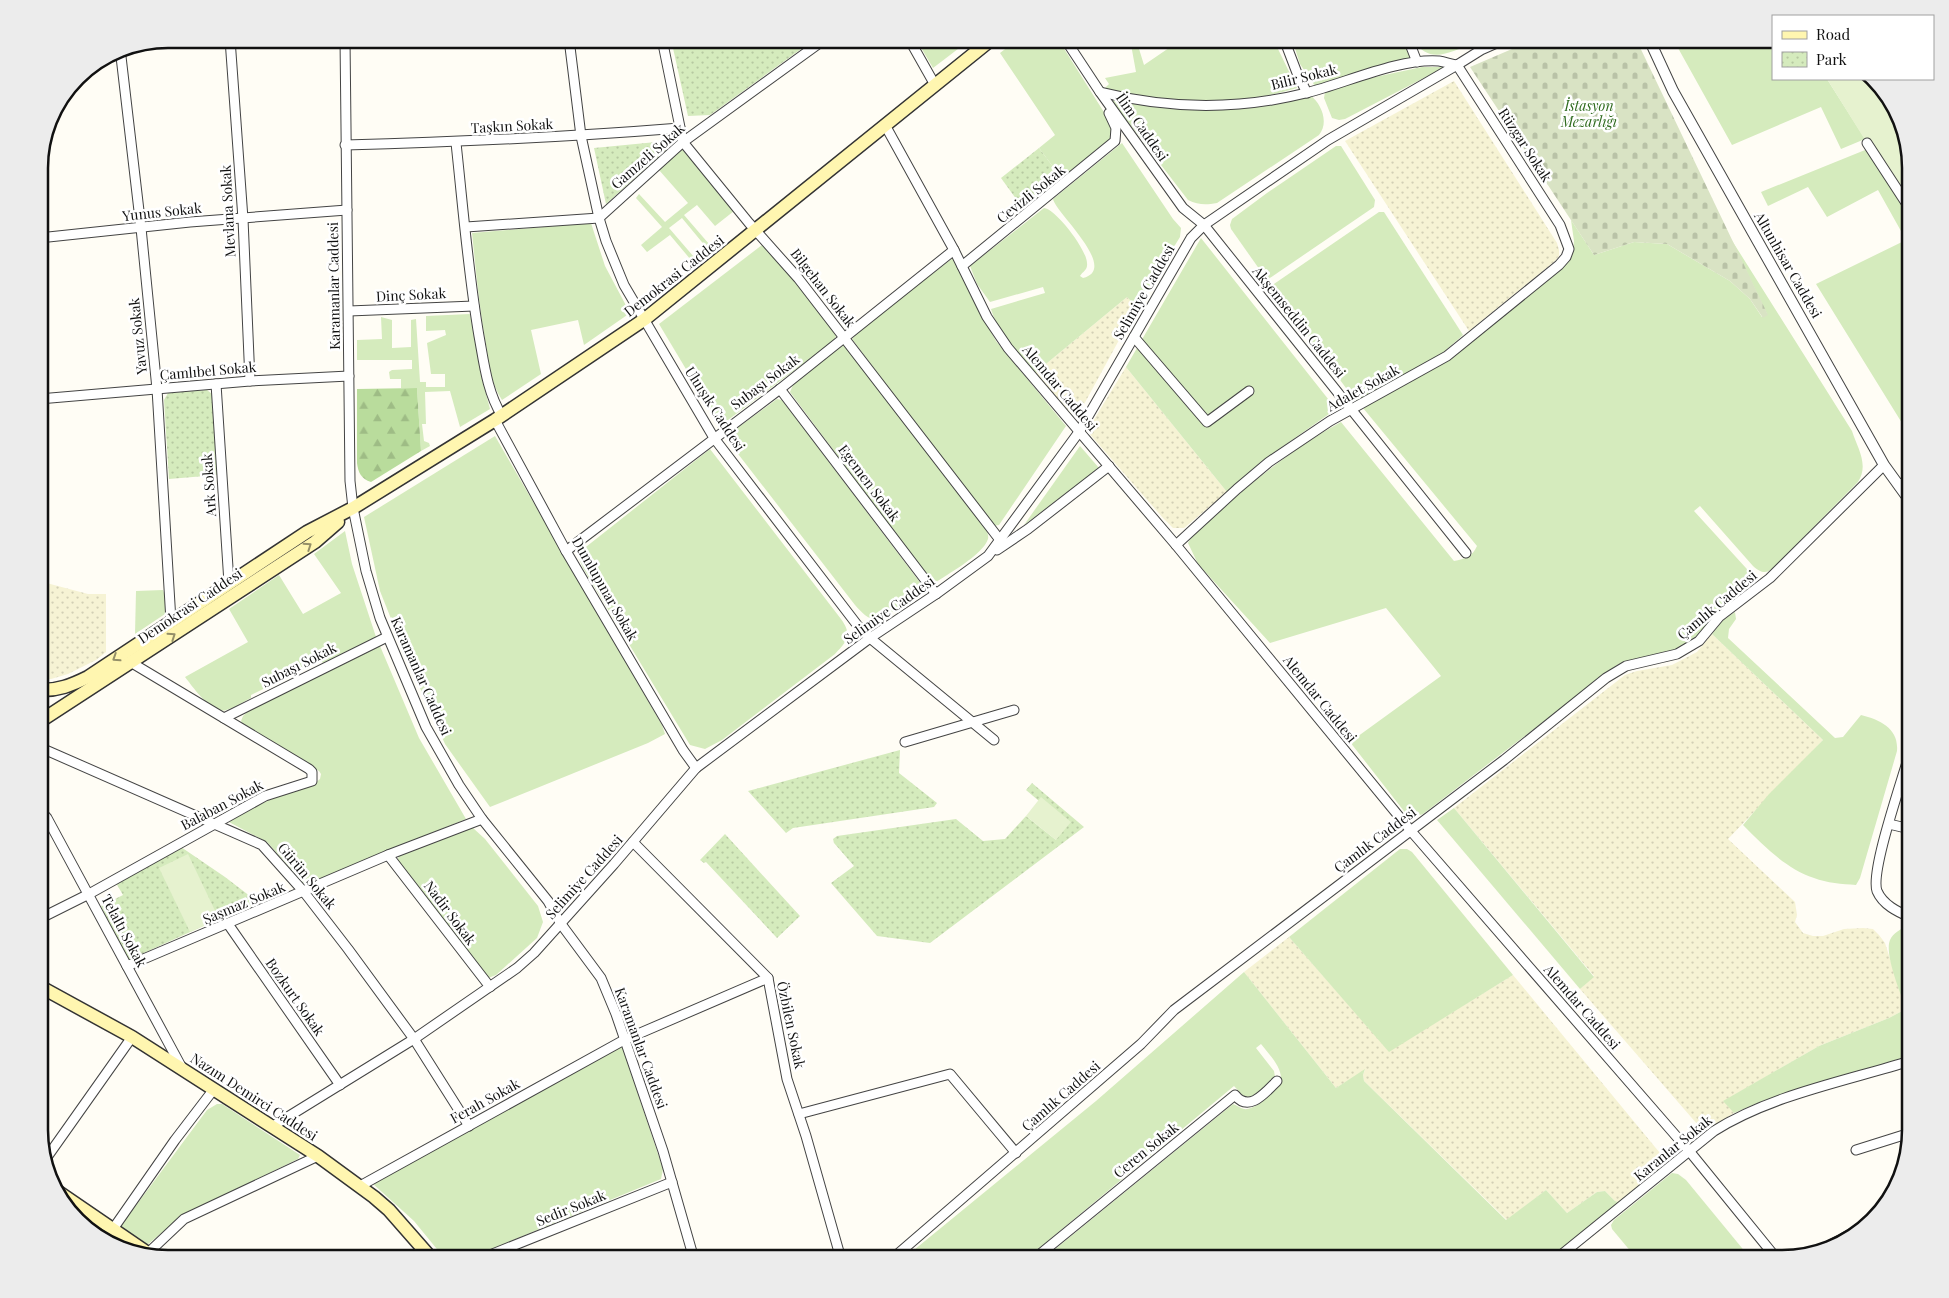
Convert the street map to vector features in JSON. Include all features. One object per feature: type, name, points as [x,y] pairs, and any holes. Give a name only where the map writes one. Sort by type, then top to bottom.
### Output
[{"type":"main road","name":"Demokrasi Caddesi","points":[[48,690],[57,690],[75,684],[308,532],[353,508],[498,418],[645,320],[980,48]]},
{"type":"main road","name":"Demokrasi Caddesi","points":[[48,717],[135,665],[315,542],[353,508]]},
{"type":"main road","name":"Nazım Demirci Caddesi","points":[[48,991],[132,1037],[318,1156],[360,1186],[389,1210],[424,1250]]},
{"type":"main road","points":[[70,1200],[139,1246]]},
{"type":"street","name":"Mevlana Sokak","points":[[231,48],[243,218],[250,381]]},
{"type":"street","name":"Karamanlar Caddesi","points":[[345,48],[349,474],[353,508],[366,571],[387,637],[426,727],[459,785],[482,818],[548,900],[561,924],[601,978],[616,1014],[663,1151],[691,1250]]},
{"type":"street","name":"Uluışık Caddesi","points":[[570,48],[581,136],[599,218],[615,265],[714,438],[858,626],[994,740]]},
{"type":"street","name":"Bilgehan Sokak","points":[[664,48],[683,142],[798,278],[845,337],[1000,540]]},
{"type":"street","name":"Gamzeli Sokak","points":[[599,218],[683,142],[813,48]]},
{"type":"street","points":[[914,48],[936,85]]},
{"type":"street","name":"İlim Caddesi","points":[[1071,48],[1182,208],[1204,225]]},
{"type":"street","points":[[1287,48],[1307,92]]},
{"type":"street","points":[[1412,48],[1417,62]]},
{"type":"street","points":[[1457,65],[1486,48]]},
{"type":"street","name":"Altunhisar Caddesi","points":[[1653,48],[1673,91],[1884,465],[1902,490]]},
{"type":"street","name":"Yavuz Sokak","points":[[121,57],[157,389],[171,622]]},
{"type":"street","name":"Bilir Sokak","points":[[1100,92],[1150,102],[1198,105],[1259,102],[1307,92],[1387,68],[1417,62],[1439,61],[1457,65]]},
{"type":"street","name":"Selimiye Caddesi","points":[[273,1126],[414,1039],[517,968],[561,924],[696,768],[870,638],[936,594],[988,556],[1078,432],[1191,238],[1204,225],[1328,140],[1457,65]]},
{"type":"street","name":"Rüzgar Sokak","points":[[1457,65],[1560,225],[1569,248],[1566,258]]},
{"type":"street","name":"Cevizli Sokak","points":[[962,266],[1115,141],[1116,128],[1100,92]]},
{"type":"street","name":"Alemdar Caddesi","points":[[885,125],[954,250],[987,317],[999,336],[1078,432],[1176,545],[1411,831],[1690,1152],[1770,1250]]},
{"type":"street","name":"Taşkın Sokak","points":[[346,146],[581,136],[680,128]]},
{"type":"street","name":"Dumlupınar Sokak","points":[[456,142],[474,306],[486,375],[498,418],[566,551],[683,750],[696,768]]},
{"type":"street","points":[[1867,142],[1902,197]]},
{"type":"street","name":"Yunus Sokak","points":[[48,237],[347,210]]},
{"type":"street","points":[[466,228],[599,218]]},
{"type":"street","name":"Akşemseddin Caddesi","points":[[1204,225],[1466,553]]},
{"type":"street","name":"Subaşı Sokak","points":[[566,551],[780,389],[954,250]]},
{"type":"street","name":"Adalet Sokak","points":[[1176,545],[1269,462],[1305,437],[1447,356],[1566,258]]},
{"type":"street","name":"Dinç Sokak","points":[[349,312],[474,306]]},
{"type":"street","points":[[1134,337],[1207,422],[1249,391]]},
{"type":"street","name":"Çamlıbel Sokak","points":[[48,398],[250,381],[349,376]]},
{"type":"street","name":"Ark Sokak","points":[[216,384],[229,583]]},
{"type":"street","name":"Egemen Sokak","points":[[780,389],[936,594]]},
{"type":"street","name":"Çamlık Caddesi","points":[[903,1250],[1141,1044],[1174,1010],[1411,831],[1617,671],[1626,666],[1677,654],[1699,640],[1719,617],[1770,578],[1884,465]]},
{"type":"street","points":[[988,556],[1028,529],[1109,466]]},
{"type":"street","name":"Subaşı Sokak","points":[[224,718],[387,637]]},
{"type":"street","name":"Balaban Sokak","points":[[48,914],[89,894],[265,796],[308,783],[314,777],[309,769],[135,665]]},
{"type":"street","points":[[905,742],[1014,710]]},
{"type":"street","name":"Gürün Sokak","points":[[48,751],[262,845],[304,892],[414,1039],[468,1126]]},
{"type":"street","points":[[1902,779],[1875,877],[1878,892],[1884,902],[1902,913]]},
{"type":"street","name":"Şaşmaz Sokak","points":[[127,966],[388,855],[482,818]]},
{"type":"street","name":"Telaltı Sokak","points":[[48,820],[182,1069]]},
{"type":"street","points":[[1889,824],[1902,827]]},
{"type":"street","name":"Özbilen Sokak","points":[[633,842],[768,978],[788,1079],[838,1250]]},
{"type":"street","name":"Nadir Sokak","points":[[388,855],[490,987]]},
{"type":"street","name":"Bozkurt Sokak","points":[[228,924],[340,1085]]},
{"type":"street","name":"Ferah Sokak","points":[[360,1186],[624,1040],[768,978]]},
{"type":"street","points":[[50,1153],[132,1037]]},
{"type":"street","name":"Karanlar Sokak","points":[[1567,1250],[1714,1131],[1748,1112],[1770,1103],[1902,1063]]},
{"type":"street","points":[[799,1114],[950,1074],[1016,1153]]},
{"type":"street","name":"Ceren Sokak","points":[[1045,1250],[1235,1095],[1239,1101],[1250,1103],[1263,1094],[1276,1081]]},
{"type":"street","points":[[113,1229],[175,1140],[214,1089]]},
{"type":"street","points":[[1856,1150],[1901,1136]]},
{"type":"street","points":[[153,1249],[184,1219],[318,1156]]},
{"type":"street","name":"Sedir Sokak","points":[[502,1250],[672,1182]]},
{"type":"street","points":[[95,1226],[102,1221]]},
{"type":"shaded area","points":[[1454,81],[1557,243],[1559,250],[1559,256],[1555,261],[1469,331],[1345,141]]},
{"type":"shaded area","points":[[1127,297],[1137,307],[1082,408],[1071,414],[1035,373]]},
{"type":"shaded area","points":[[1126,367],[1227,492],[1184,528],[1173,528],[1163,518],[1087,431]]},
{"type":"shaded area","points":[[48,583],[88,594],[106,594],[106,652],[96,660],[68,674],[48,679]]},
{"type":"shaded area","points":[[1712,634],[1823,740],[1728,839],[1795,902],[1797,915],[1795,922],[1803,933],[1823,936],[1844,929],[1873,929],[1885,943],[1902,996],[1902,1011],[1819,1046],[1724,1101],[1734,1113],[1704,1132],[1580,989],[1594,976],[1454,808],[1625,675],[1672,665],[1697,652]]},
{"type":"shaded area","points":[[1289,937],[1389,1051],[1513,975],[1669,1164],[1621,1203],[1615,1201],[1605,1191],[1597,1192],[1567,1213],[1546,1190],[1507,1220],[1364,1081],[1363,1075],[1365,1070],[1336,1088],[1244,972]]},
{"type":"green space","points":[[673,48],[803,48],[710,115],[688,116]]},
{"type":"green space","points":[[921,48],[959,48],[933,68]]},
{"type":"green space","points":[[1006,48],[1064,48],[1112,125],[1112,139],[1063,180],[1039,148],[1055,135],[1000,53]]},
{"type":"green space","points":[[1132,48],[1139,48],[1144,65],[1169,48],[1278,48],[1297,88],[1238,100],[1198,101],[1159,99],[1105,88],[1109,84],[1105,78],[1136,72]]},
{"type":"green space","points":[[1295,48],[1406,48],[1411,60],[1387,63],[1315,86],[1300,64]]},
{"type":"green space","points":[[1420,48],[1461,48],[1448,53],[1433,55]]},
{"type":"green space","name":"İstasyon Mezarlığı","points":[[1514,48],[1640,48],[1768,315],[1763,318],[1750,299],[1730,281],[1667,244],[1634,242],[1594,255],[1470,67]]},
{"type":"green space","points":[[1678,48],[1772,48],[1772,80],[1828,80],[1865,139],[1841,149],[1821,107],[1732,145]]},
{"type":"green space","points":[[1422,67],[1445,67],[1345,119],[1332,118],[1324,98],[1325,92],[1361,80]]},
{"type":"green space","points":[[1828,80],[1864,80],[1881,101],[1895,129],[1899,144],[1902,168],[1902,199]]},
{"type":"green space","points":[[1310,95],[1318,103],[1323,114],[1324,125],[1319,135],[1217,203],[1206,204],[1188,200],[1111,100],[1146,106],[1233,109],[1265,105]]},
{"type":"green space","points":[[677,140],[606,204],[594,148]]},
{"type":"green space","points":[[1122,143],[1181,228],[1180,237],[1137,307],[1127,297],[1035,373],[1004,335],[991,309],[1045,293],[1043,287],[990,302],[977,284],[970,266],[1044,208],[1063,222],[1082,249],[1087,265],[1080,276],[1083,278],[1092,273],[1094,264],[1090,252],[1083,240],[1056,206],[1053,199]]},
{"type":"green space","points":[[1336,146],[1341,146],[1375,200],[1374,207],[1267,280],[1231,229],[1232,219]]},
{"type":"green space","points":[[1039,148],[1063,180],[1025,211],[1001,178]]},
{"type":"green space","points":[[1870,148],[1902,199],[1902,233],[1878,190],[1827,217],[1808,187],[1768,206],[1761,192]]},
{"type":"green space","points":[[682,149],[734,211],[715,226],[697,205],[684,215],[709,244],[706,247],[682,218],[669,228],[694,257],[691,260],[670,235],[647,252],[641,245],[662,227],[636,198],[639,194],[665,222],[688,203],[659,170]]},
{"type":"green space","points":[[1379,212],[1384,212],[1463,335],[1437,358],[1357,403],[1271,286]]},
{"type":"green space","points":[[1571,220],[1594,255],[1634,242],[1667,244],[1730,281],[1750,299],[1762,317],[1767,314],[1731,239],[1852,431],[1863,463],[1863,469],[1858,482],[1777,564],[1765,572],[1761,572],[1753,566],[1700,506],[1694,511],[1756,579],[1752,587],[1722,609],[1696,639],[1676,650],[1617,665],[1423,814],[1414,817],[1407,815],[1350,742],[1441,676],[1386,608],[1270,643],[1198,564],[1188,543],[1200,528],[1259,477],[1307,442],[1341,422],[1454,561],[1470,555],[1477,546],[1363,408],[1445,361],[1563,266],[1573,253],[1574,241]]},
{"type":"green space","points":[[591,223],[605,266],[630,313],[584,345],[578,320],[531,330],[541,374],[502,400],[495,387],[489,367],[472,233]]},
{"type":"green space","points":[[1201,238],[1336,409],[1262,461],[1227,492],[1126,367]]},
{"type":"green space","points":[[1902,242],[1902,423],[1816,284]]},
{"type":"green space","points":[[762,245],[776,257],[836,335],[831,343],[720,426],[659,324]]},
{"type":"green space","points":[[953,258],[996,341],[1066,426],[999,525],[993,526],[852,339],[860,329]]},
{"type":"green space","points":[[470,314],[481,375],[490,409],[460,427],[450,391],[425,392],[426,424],[422,424],[424,441],[429,443],[430,446],[421,451],[417,388],[401,388],[401,379],[390,379],[389,372],[392,370],[412,369],[412,360],[357,360],[357,340],[382,339],[381,317],[392,320],[392,348],[411,347],[411,320],[416,319],[420,382],[426,382],[426,387],[445,387],[445,374],[431,374],[427,343],[446,335],[445,330],[426,331],[426,316]]},
{"type":"green space","points":[[843,344],[984,524],[987,531],[988,539],[979,552],[933,584],[790,392],[793,385]]},
{"type":"green space","points":[[417,388],[421,451],[371,482],[368,481],[361,475],[357,463],[357,389]]},
{"type":"green space","points":[[207,390],[212,394],[217,475],[169,479],[164,400],[168,393]]},
{"type":"green space","points":[[777,399],[782,400],[925,589],[884,618],[871,619],[855,605],[725,437]]},
{"type":"green space","points":[[495,436],[662,725],[665,734],[648,743],[490,807],[445,744],[407,659],[380,591],[364,517]]},
{"type":"green space","points":[[1080,446],[1099,468],[1024,525]]},
{"type":"green space","points":[[710,449],[841,619],[848,634],[845,642],[835,654],[722,740],[705,749],[690,745],[583,568],[577,554]]},
{"type":"green space","points":[[345,531],[352,564],[376,637],[251,695],[251,698],[233,708],[221,710],[209,704],[185,677],[248,642],[229,609],[279,575],[303,614],[341,593],[314,554]]},
{"type":"green space","points":[[163,590],[166,599],[165,614],[135,634],[136,591]]},
{"type":"green space","points":[[1735,612],[1736,619],[1729,629],[1728,638],[1835,738],[1843,737],[1861,715],[1882,723],[1892,731],[1895,737],[1897,751],[1860,878],[1856,885],[1824,881],[1803,874],[1775,856],[1743,825],[1769,794],[1823,740],[1712,634],[1723,620]]},
{"type":"green space","points":[[380,646],[419,738],[466,819],[305,885],[267,842],[227,821],[279,795],[315,783],[320,779],[321,774],[243,725],[241,721],[248,711]]},
{"type":"green space","points":[[900,750],[899,773],[937,803],[934,807],[793,828],[786,833],[748,791]]},
{"type":"green space","points":[[1032,783],[1084,827],[930,943],[877,936],[831,883],[854,866],[834,843],[833,839],[837,836],[956,819],[983,841],[1005,839],[1026,816],[1056,840],[1041,798],[1039,801],[1026,790]]},
{"type":"green space","points":[[1041,797],[1071,822],[1056,840],[1026,816]]},
{"type":"green space","points":[[1454,808],[1594,977],[1580,989],[1437,820]]},
{"type":"green space","points":[[472,827],[485,839],[538,906],[543,922],[537,938],[496,975],[488,978],[397,861],[399,856]]},
{"type":"green space","points":[[725,834],[800,916],[777,938],[706,862],[704,863],[700,860]]},
{"type":"green space","points":[[181,847],[259,903],[126,961],[101,906],[123,895],[116,883]]},
{"type":"green space","points":[[1400,849],[1407,849],[1412,852],[1513,975],[1389,1052],[1289,937]]},
{"type":"green space","points":[[188,854],[219,919],[190,932],[159,868]]},
{"type":"green space","points":[[1902,929],[1902,997],[1889,955],[1890,940]]},
{"type":"green space","points":[[1244,972],[1336,1088],[1365,1069],[1364,1081],[1506,1220],[1546,1190],[1567,1213],[1597,1192],[1605,1191],[1615,1201],[1621,1203],[1561,1250],[1054,1250],[1233,1104],[1249,1109],[1272,1093],[1280,1083],[1280,1073],[1274,1060],[1261,1044],[1256,1048],[1274,1071],[1275,1077],[1257,1094],[1247,1100],[1234,1086],[1037,1250],[914,1250],[1096,1101]]},
{"type":"green space","points":[[1902,1011],[1902,1058],[1765,1100],[1734,1113],[1723,1101],[1819,1046]]},
{"type":"green space","points":[[622,1046],[663,1169],[661,1179],[489,1250],[438,1250],[414,1221],[372,1183]]},
{"type":"green space","points":[[217,1104],[222,1104],[300,1155],[298,1159],[183,1215],[147,1245],[120,1227],[207,1110]]},
{"type":"green space","points":[[1672,1173],[1678,1174],[1686,1180],[1744,1250],[1630,1250],[1612,1229],[1611,1225],[1614,1220]]}]
